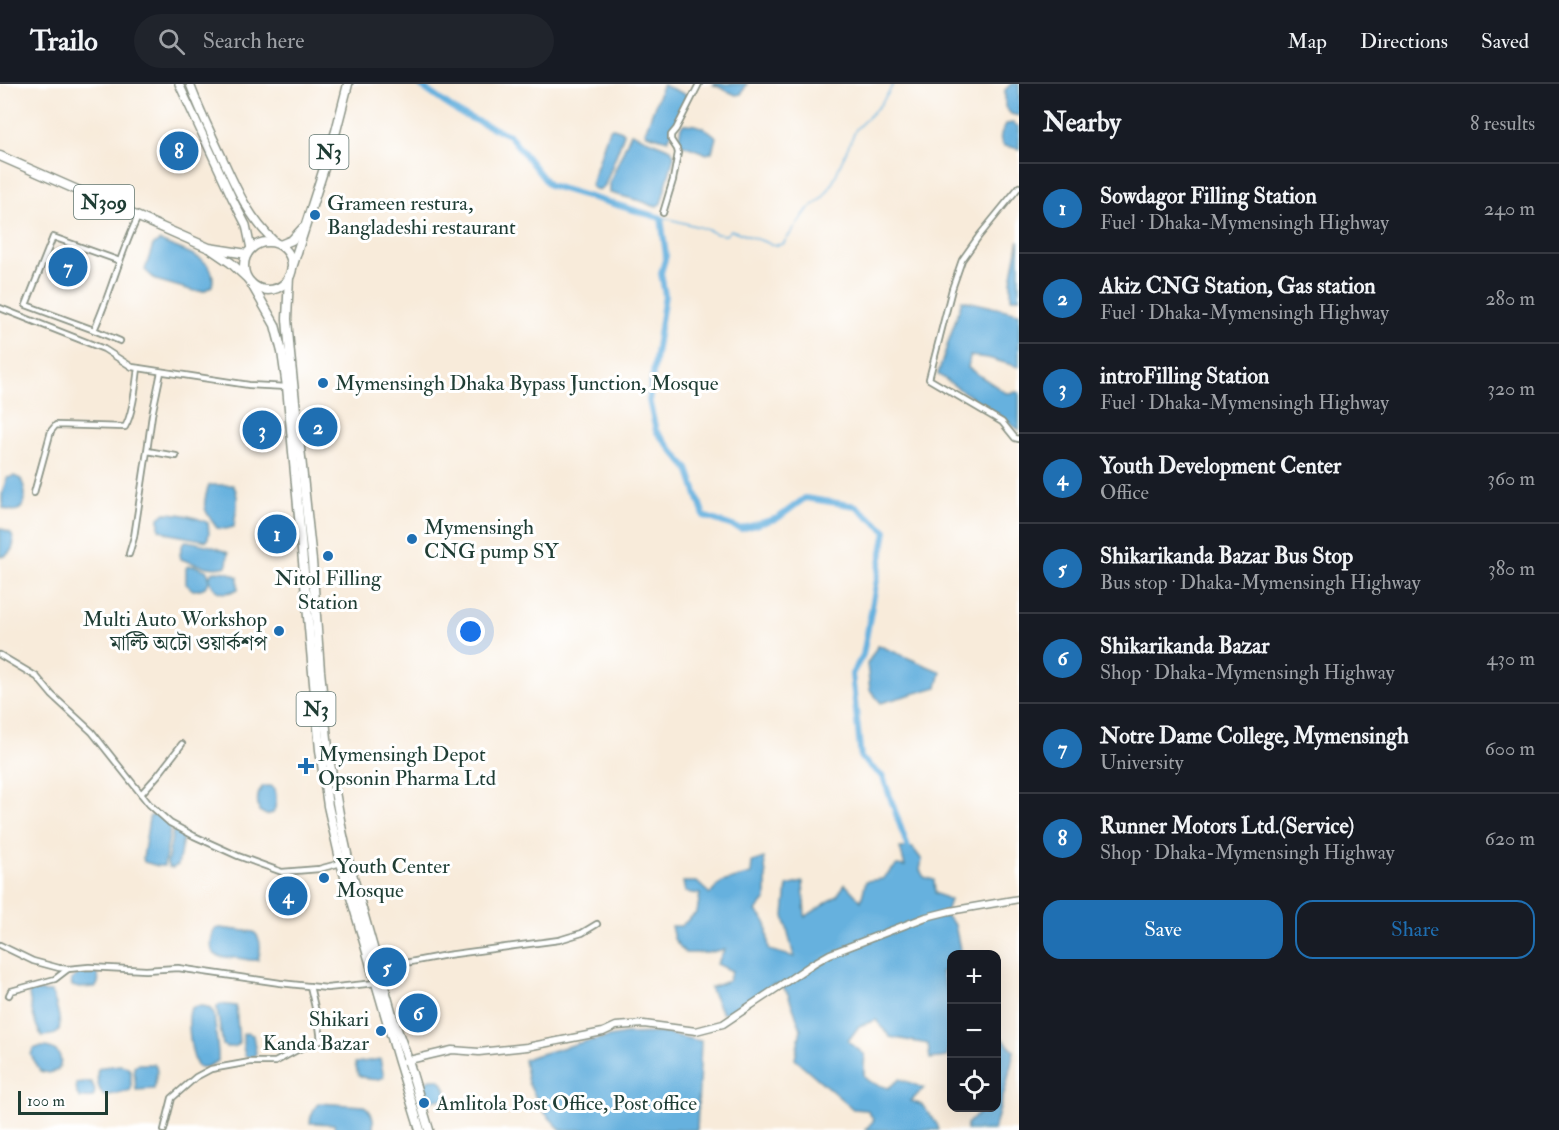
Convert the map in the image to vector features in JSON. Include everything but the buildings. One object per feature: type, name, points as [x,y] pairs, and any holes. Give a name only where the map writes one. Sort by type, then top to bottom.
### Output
[{"type":"highway","name":"N3","points":[[290,274],[336,130],[348,84]]},
{"type":"highway","name":"N309","points":[[0,156],[209,248],[231,263],[250,281]]},
{"type":"highway","name":"N3","points":[[308,220],[292,240],[278,244],[260,243],[249,252],[244,266],[275,325],[282,352],[320,750],[328,806],[341,862],[376,983],[429,1130]]},
{"type":"highway","name":"N3","points":[[278,244],[285,249],[291,259],[287,319],[309,529],[329,758],[342,831],[393,1018],[420,1130]]},
{"type":"highway","name":"N309","points":[[209,248],[249,252]]},
{"type":"highway","points":[[250,281],[258,287],[272,289],[285,282],[290,274]]},
{"type":"main road","points":[[179,84],[246,225],[249,252]]},
{"type":"main road","points":[[190,84],[241,198],[256,222],[278,244]]},
{"type":"street","points":[[663,213],[678,153],[671,140],[671,135],[699,84]]},
{"type":"street","points":[[1019,187],[962,260],[952,289],[929,379],[1002,422],[1019,439]]},
{"type":"street","points":[[94,330],[131,230],[138,217]]},
{"type":"street","points":[[120,261],[53,237],[26,304],[120,341]]},
{"type":"street","points":[[0,308],[104,349],[132,367],[249,385],[287,387]]},
{"type":"street","points":[[34,493],[51,431],[56,425],[125,427],[128,424],[138,368]]},
{"type":"street","points":[[129,554],[134,537],[152,415],[161,372]]},
{"type":"street","points":[[147,451],[176,456]]},
{"type":"street","points":[[0,655],[37,677],[52,695],[92,732],[149,804],[170,823],[238,856],[282,872],[319,869],[341,862]]},
{"type":"street","points":[[141,794],[182,744]]},
{"type":"street","points":[[403,1061],[452,1050],[479,1052],[527,1047],[603,1032],[615,1026],[644,1024],[696,1031],[723,1024],[830,954],[926,917],[1019,899]]},
{"type":"street","points":[[379,968],[447,955],[559,940],[582,933],[597,924]]},
{"type":"street","points":[[0,945],[33,962],[68,969],[89,967],[135,970],[178,968],[327,988],[376,983]]},
{"type":"street","points":[[9,995],[11,991],[55,979],[68,969]]},
{"type":"street","points":[[164,1130],[172,1098],[196,1077],[211,1069],[250,1062],[275,1062],[299,1049],[321,1041],[310,986]]},
{"type":"water","points":[[712,84],[747,84],[741,94],[736,95]]},
{"type":"water","points":[[1011,84],[1019,84],[1019,116],[1011,114],[1005,107],[1005,90]]},
{"type":"water","points":[[663,85],[687,95],[686,102],[668,140],[645,132]]},
{"type":"water","points":[[1013,123],[1019,127],[1019,149],[1004,146],[1001,140],[1006,124]]},
{"type":"water","points":[[684,124],[702,127],[716,137],[712,152],[707,154],[678,143],[681,127]]},
{"type":"water","points":[[613,128],[624,134],[605,185],[601,189],[595,189],[591,185],[608,132]]},
{"type":"water","points":[[631,133],[671,149],[674,155],[661,203],[657,206],[610,193],[610,182]]},
{"type":"water","points":[[1019,240],[1019,298],[1011,298],[1011,281]]},
{"type":"water","points":[[160,241],[204,261],[213,276],[212,286],[204,291],[194,291],[156,280],[145,270],[153,245]]},
{"type":"water","points":[[962,300],[1019,313],[1019,367],[988,358],[970,356],[968,368],[1006,393],[1019,392],[1019,430],[938,374]]},
{"type":"water","points":[[14,476],[21,479],[25,498],[21,508],[11,511],[3,508],[2,497],[7,478]]},
{"type":"water","points":[[209,485],[233,485],[237,494],[234,527],[217,528],[209,517],[205,508],[205,499]]},
{"type":"water","points":[[165,513],[187,516],[208,523],[207,541],[170,534],[159,529],[159,518]]},
{"type":"water","points":[[0,528],[11,533],[14,541],[8,554],[0,557]]},
{"type":"water","points":[[186,541],[218,548],[228,553],[227,566],[210,567],[181,559],[183,543]]},
{"type":"water","points":[[188,566],[206,570],[209,582],[205,587],[193,590],[186,584]]},
{"type":"water","points":[[212,572],[227,572],[238,577],[238,589],[224,593],[216,590],[209,577]]},
{"type":"water","points":[[878,645],[941,672],[937,687],[881,703],[870,690],[867,664]]},
{"type":"water","points":[[263,786],[271,786],[275,789],[276,795],[273,813],[266,815],[259,811],[258,804],[258,795]]},
{"type":"water","points":[[157,815],[169,823],[170,830],[164,866],[144,862],[143,858],[149,819],[150,816]]},
{"type":"water","points":[[173,831],[184,833],[178,865],[173,868],[167,864]]},
{"type":"water","points":[[900,848],[913,848],[922,860],[920,870],[924,877],[934,880],[935,893],[950,900],[945,915],[955,925],[960,950],[947,950],[947,973],[946,970],[941,972],[947,992],[947,1057],[930,1059],[928,1044],[890,1037],[876,1020],[859,1026],[848,1041],[865,1055],[864,1075],[869,1081],[888,1088],[900,1079],[924,1088],[911,1101],[922,1105],[939,1130],[865,1130],[874,1120],[867,1110],[853,1109],[795,1059],[801,1029],[788,994],[782,986],[774,984],[769,986],[733,1013],[722,1013],[710,988],[728,981],[732,971],[717,964],[725,949],[707,953],[685,953],[674,939],[671,926],[681,926],[697,912],[700,894],[685,892],[683,882],[697,882],[710,894],[722,882],[751,874],[752,862],[764,858],[766,899],[756,911],[766,922],[769,950],[794,957],[784,916],[787,886],[803,882],[805,917],[837,896],[845,884],[861,901],[866,881],[882,879],[897,865],[905,866]]},
{"type":"water","points":[[215,929],[254,932],[260,945],[258,960],[222,957],[215,954],[212,940]]},
{"type":"water","points":[[80,972],[96,973],[99,980],[96,987],[72,986],[71,980]]},
{"type":"water","points":[[31,991],[51,992],[57,1006],[60,1025],[57,1033],[42,1036],[39,1032],[32,1010],[29,994]]},
{"type":"water","points":[[220,1004],[236,1006],[239,1042],[234,1047],[223,1045],[217,1010]]},
{"type":"water","points":[[207,1007],[214,1014],[218,1061],[207,1067],[198,1067],[191,1047],[190,1013],[191,1008]]},
{"type":"water","points":[[663,1033],[701,1041],[697,1130],[561,1130],[544,1112],[528,1083],[524,1060],[530,1057],[583,1042],[625,1034]]},
{"type":"water","points":[[243,1034],[253,1035],[256,1053],[249,1057],[245,1055],[243,1047]]},
{"type":"water","points":[[1001,1037],[1014,1051],[1001,1105]]},
{"type":"water","points":[[39,1047],[57,1052],[61,1060],[58,1070],[48,1073],[40,1071],[31,1055],[33,1049]]},
{"type":"water","points":[[380,1059],[384,1077],[371,1079],[358,1075],[355,1063]]},
{"type":"water","points":[[138,1064],[156,1066],[154,1089],[136,1090],[134,1066]]},
{"type":"water","points":[[120,1065],[128,1067],[131,1072],[131,1089],[104,1096],[98,1083],[98,1069]]},
{"type":"water","points":[[430,1079],[439,1079],[442,1083],[445,1091],[444,1099],[426,1101],[423,1089],[425,1083]]},
{"type":"water","points":[[91,1082],[95,1091],[93,1097],[80,1098],[77,1094],[76,1083]]},
{"type":"water","points":[[319,1103],[364,1106],[372,1116],[373,1129],[335,1130],[334,1124],[310,1123],[315,1107]]},
{"type":"water","points":[[979,1112],[999,1112],[994,1130],[966,1130],[967,1124]]},
{"type":"waterway","points":[[418,84],[459,113],[509,135],[549,185],[661,218],[666,256],[661,273],[665,295],[649,400],[656,431],[688,469],[704,516],[741,529],[778,518],[805,498],[856,506],[886,531],[863,655],[852,674],[861,758],[883,777],[908,848]]},
{"type":"waterway","points":[[661,218],[703,228],[717,234],[726,235],[731,230],[771,244],[783,244],[808,209],[821,200],[831,186],[856,129],[880,105],[893,84]]},
{"type":"place","name":"Runner Motors Ltd.(Service)","points":[[179,151]]},
{"type":"place","name":"Grameen restura, Bangladeshi restaurant","points":[[315,215]]},
{"type":"place","name":"Notre Dame College, Mymensingh","points":[[68,267]]},
{"type":"place","name":"Mymensingh Dhaka Bypass Junction, Mosque","points":[[323,383]]},
{"type":"place","name":"Akiz CNG Station, Gas station","points":[[318,427]]},
{"type":"place","name":"introFilling Station","points":[[262,430]]},
{"type":"place","name":"Sowdagor Filling Station","points":[[277,534]]},
{"type":"place","name":"Mymensingh CNG pump SY","points":[[412,539]]},
{"type":"place","name":"Nitol Filling Station","points":[[328,556]]},
{"type":"place","name":"Multi Auto Workshop মাল্টি অটো ওয়ার্কশপ","points":[[279,631]]},
{"type":"place","name":"Mymensingh Depot Opsonin Pharma Ltd","points":[[306,766]]},
{"type":"place","name":"Youth Center Mosque","points":[[324,878]]},
{"type":"place","name":"Youth Development Center","points":[[288,896]]},
{"type":"place","name":"Shikarikanda Bazar Bus Stop","points":[[387,967]]},
{"type":"place","name":"Shikarikanda Bazar","points":[[418,1013]]},
{"type":"place","name":"Shikari Kanda Bazar","points":[[381,1031]]},
{"type":"place","name":"Amlitola Post Office, Post office","points":[[424,1103]]}]
